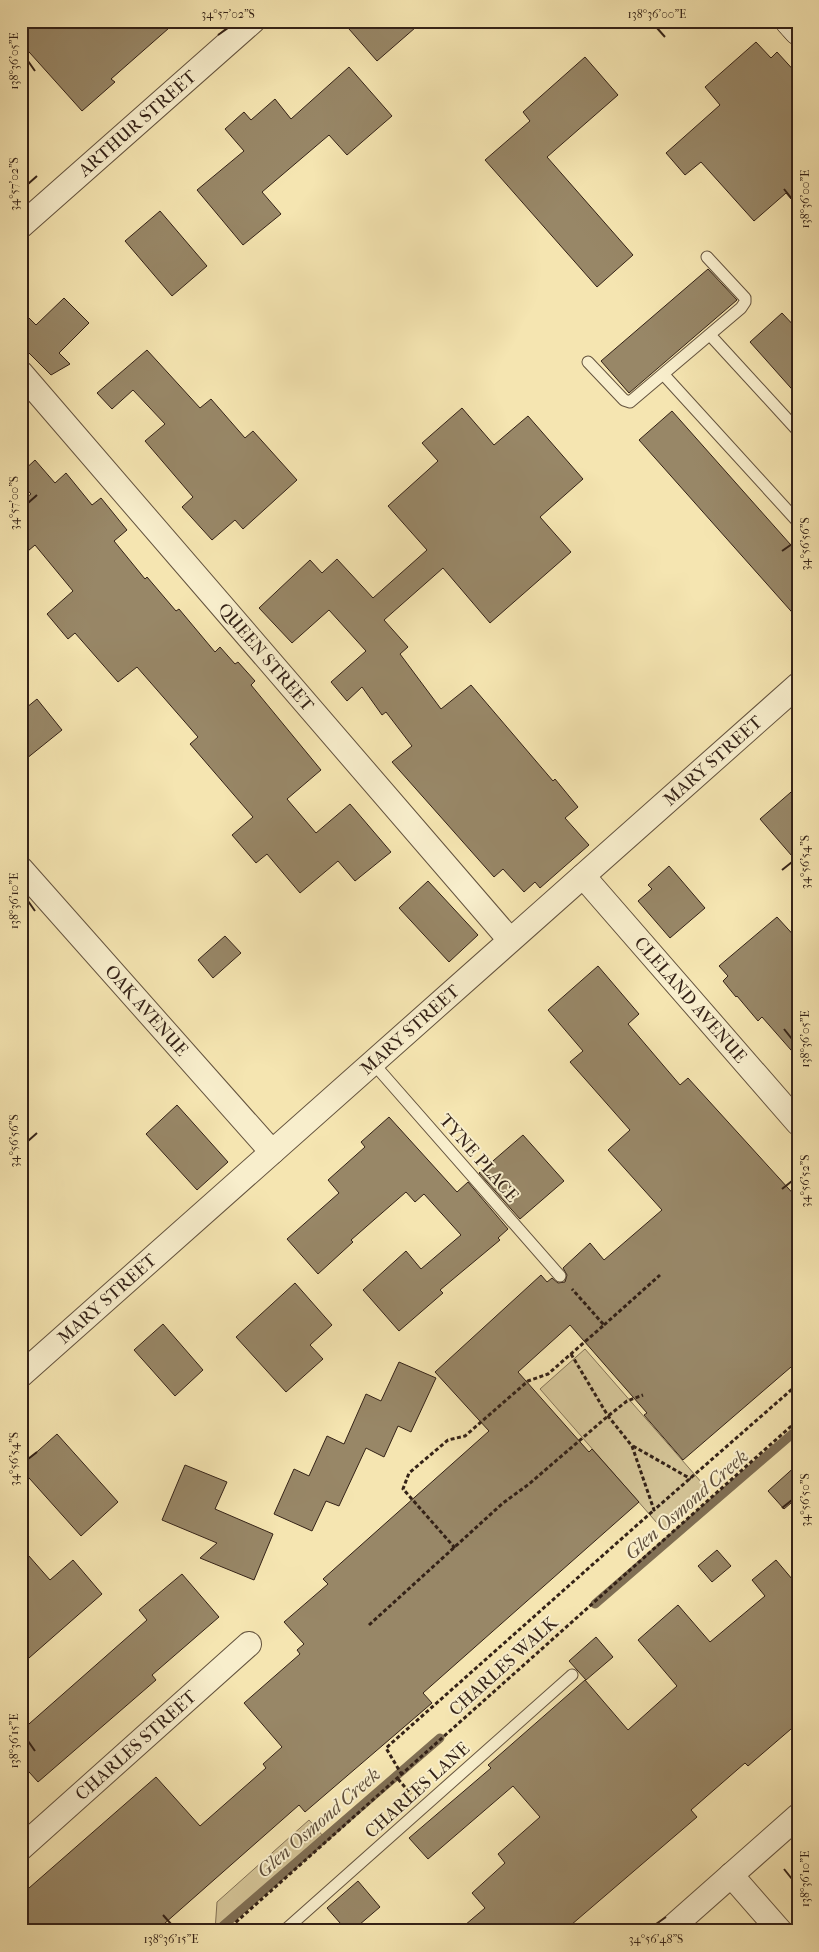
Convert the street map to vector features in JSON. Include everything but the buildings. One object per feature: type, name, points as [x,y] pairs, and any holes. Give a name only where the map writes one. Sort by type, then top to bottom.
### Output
[{"type":"main road","points":[[789,21],[798,31]]},
{"type":"street","name":"ARTHUR STREET","points":[[21,226],[253,21]]},
{"type":"street","name":"QUEEN STREET","points":[[21,373],[510,940]]},
{"type":"street","name":"MARY STREET","points":[[21,1375],[798,685]]},
{"type":"street","name":"OAK AVENUE","points":[[21,869],[272,1152]]},
{"type":"street","name":"CLELAND AVENUE","points":[[583,876],[798,1123]]},
{"type":"street","name":"CHARLES STREET","points":[[21,1848],[249,1644]]},
{"type":"street","points":[[668,1931],[798,1816]]},
{"type":"street","points":[[731,1875],[780,1931]]},
{"type":"lane","points":[[588,362],[624,400],[630,402],[741,308],[746,302],[745,298],[707,257]]},
{"type":"lane","points":[[710,335],[798,431]]},
{"type":"lane","points":[[664,375],[798,522]]},
{"type":"lane","name":"TYNE PLACE","points":[[373,1063],[560,1276]]},
{"type":"lane","name":"CHARLES LANE","points":[[284,1931],[572,1675]]},
{"type":"path","points":[[455,1548],[403,1489],[409,1473],[448,1440],[465,1436],[528,1381],[548,1374],[660,1275]]},
{"type":"path","points":[[560,1276],[604,1325]]},
{"type":"path","points":[[571,1354],[608,1416],[632,1446],[654,1510]]},
{"type":"path","points":[[402,1775],[386,1748],[798,1384]]},
{"type":"path","points":[[369,1625],[503,1504],[530,1484],[627,1401],[643,1395]]},
{"type":"path","name":"CHARLES WALK","points":[[226,1931],[798,1420]]},
{"type":"path","points":[[632,1446],[691,1479]]},
{"type":"shaded area","points":[[585,1349],[709,1491],[664,1531],[540,1389]]},
{"type":"shaded area","points":[[309,1820],[323,1836],[215,1931],[217,1902]]},
{"type":"waterway","name":"Glen Osmond Creek","points":[[595,1604],[798,1429]]},
{"type":"waterway","name":"Glen Osmond Creek","points":[[217,1931],[440,1738]]}]
